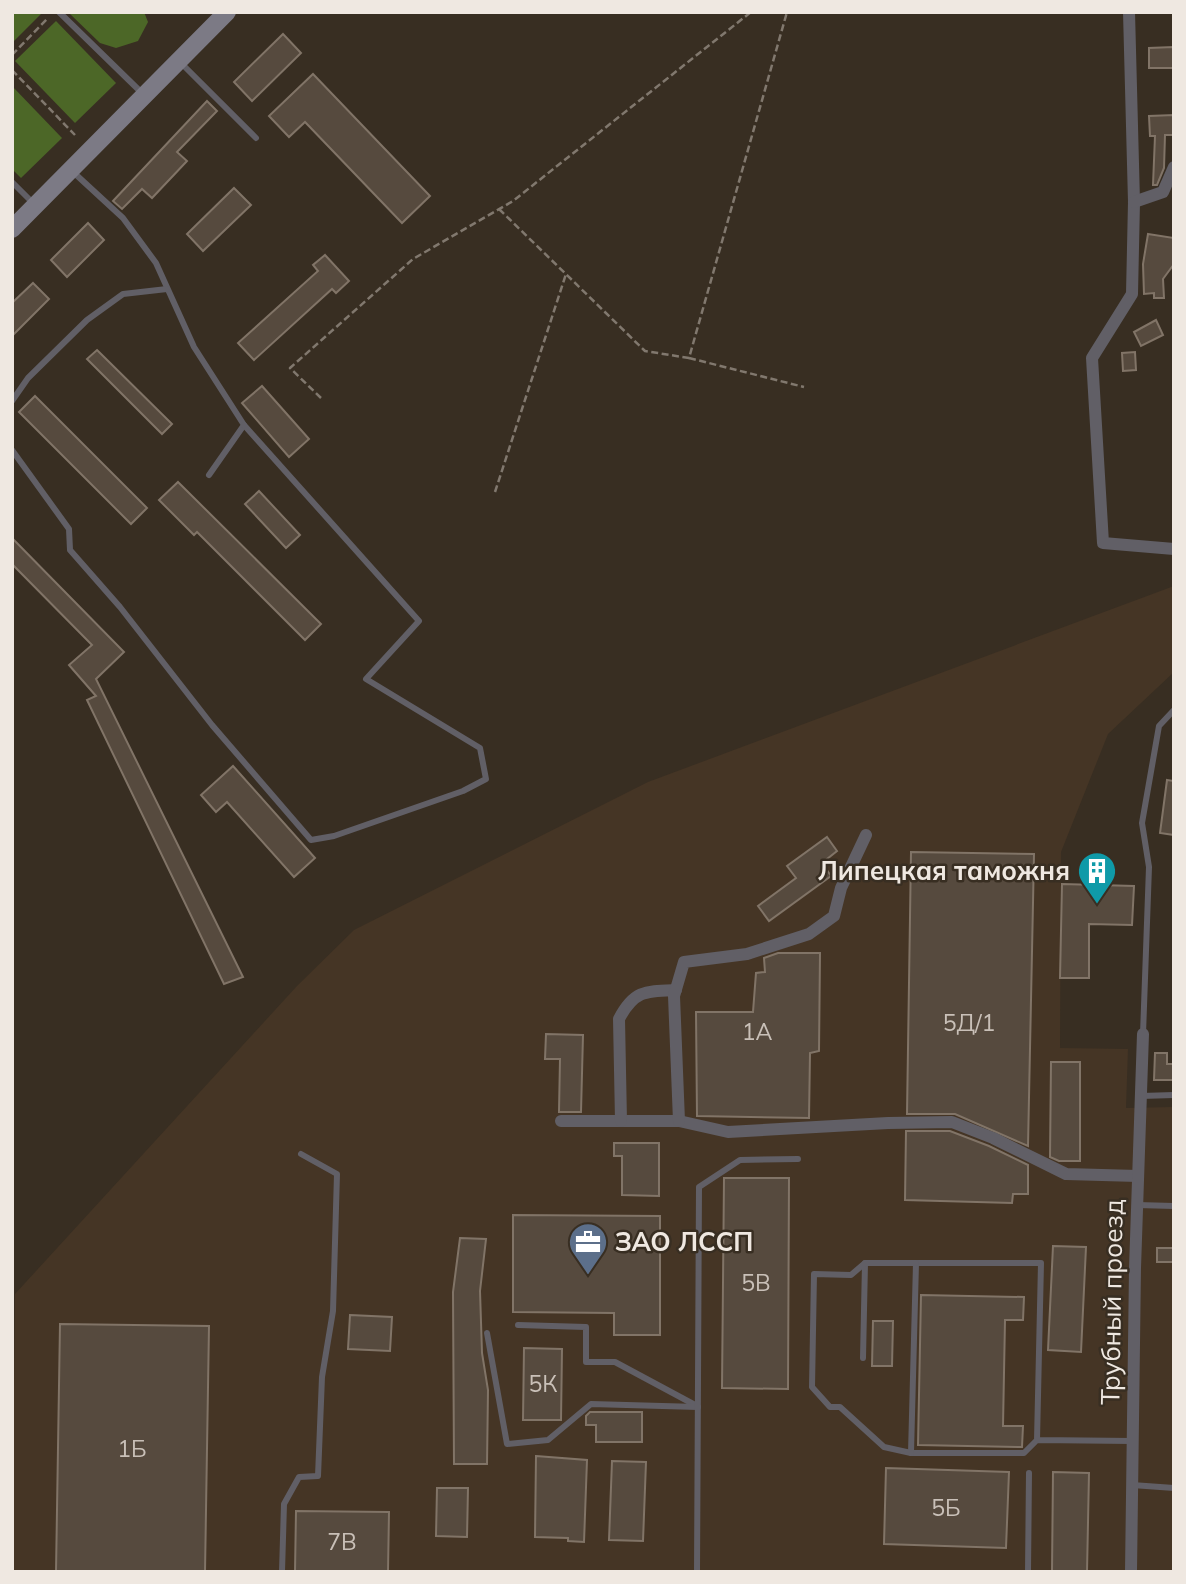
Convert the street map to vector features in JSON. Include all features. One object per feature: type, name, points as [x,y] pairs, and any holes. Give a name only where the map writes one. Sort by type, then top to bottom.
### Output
[{"type":"street","points":[[12,229],[227,12]]},
{"type":"street","points":[[1129,12],[1134,202],[1132,294],[1092,358],[1103,543],[1174,549]]},
{"type":"street","points":[[1134,202],[1163,192],[1174,167]]},
{"type":"street","points":[[678,1121],[674,996],[684,962],[747,954],[808,934],[834,916],[841,888],[866,835]]},
{"type":"street","points":[[621,1121],[620,1019],[626,1005],[644,991],[676,990]]},
{"type":"street","name":"Трубный проезд","points":[[1131,1572],[1137,1205],[1143,1034]]},
{"type":"street","points":[[561,1121],[678,1121],[728,1132],[952,1122],[993,1138],[1066,1174],[1138,1176]]},
{"type":"lane","points":[[60,12],[145,95]]},
{"type":"lane","points":[[179,61],[256,138]]},
{"type":"lane","points":[[12,450],[69,529],[70,550],[120,607],[212,725],[311,839],[334,836],[463,791],[486,779],[480,748],[366,679],[419,621],[244,425],[194,347],[156,263],[124,218],[71,170]]},
{"type":"lane","points":[[12,182],[35,205]]},
{"type":"lane","points":[[12,401],[28,378],[87,320],[123,294],[167,289]]},
{"type":"lane","points":[[209,475],[244,425]]},
{"type":"lane","points":[[1143,1034],[1149,867],[1142,823],[1159,726],[1174,710]]},
{"type":"lane","points":[[1141,1096],[1174,1096]]},
{"type":"lane","points":[[282,1572],[284,1504],[299,1477],[318,1476],[322,1377],[333,1311],[337,1174],[301,1154]]},
{"type":"lane","points":[[696,1572],[699,1187],[740,1160],[798,1159]]},
{"type":"lane","points":[[1137,1205],[1174,1206]]},
{"type":"lane","points":[[863,1358],[865,1263]]},
{"type":"lane","points":[[865,1263],[1041,1263],[1037,1440],[1024,1453],[911,1453],[884,1447],[840,1407],[830,1407],[812,1387],[814,1274],[851,1275],[865,1263]]},
{"type":"lane","points":[[911,1453],[916,1264]]},
{"type":"lane","points":[[518,1325],[586,1327],[586,1362],[615,1362],[698,1407]]},
{"type":"lane","points":[[487,1333],[507,1444],[548,1440],[591,1404],[698,1407]]},
{"type":"lane","points":[[1037,1440],[1132,1441]]},
{"type":"lane","points":[[1028,1572],[1029,1473]]},
{"type":"lane","points":[[1132,1485],[1174,1488]]},
{"type":"path","points":[[321,398],[290,368],[413,259],[513,201],[751,12]]},
{"type":"path","points":[[689,358],[787,12]]},
{"type":"path","points":[[12,55],[47,19]]},
{"type":"path","points":[[12,69],[75,135]]},
{"type":"path","points":[[499,209],[645,351],[689,358],[804,387]]},
{"type":"path","points":[[495,492],[566,274]]},
{"type":"shaded area","points":[[1174,586],[1174,672],[1108,734],[1061,852],[1060,1048],[1128,1049],[1126,1108],[1174,1107],[1174,1572],[12,1572],[15,1294],[297,986],[354,930],[648,782]]},
{"type":"green space","points":[[12,12],[43,12],[12,43]]},
{"type":"green space","points":[[68,12],[144,12],[148,22],[138,41],[116,48],[100,43]]},
{"type":"green space","points":[[56,21],[116,83],[75,123],[15,61]]},
{"type":"green space","points":[[12,86],[62,138],[21,178],[12,169]]},
{"type":"building","points":[[283,34],[301,53],[252,101],[234,82]]},
{"type":"building","points":[[1173,47],[1174,68],[1149,68],[1149,48]]},
{"type":"building","points":[[313,74],[430,196],[402,223],[305,122],[289,137],[269,116]]},
{"type":"building","points":[[207,101],[217,111],[177,152],[187,161],[152,198],[142,189],[122,209],[113,201]]},
{"type":"building","points":[[1174,115],[1174,135],[1165,135],[1164,168],[1157,185],[1153,185],[1155,136],[1150,136],[1149,116]]},
{"type":"building","points":[[234,188],[251,205],[203,251],[187,234]]},
{"type":"building","points":[[88,223],[104,240],[67,277],[51,260]]},
{"type":"building","points":[[1148,234],[1174,238],[1174,264],[1163,279],[1164,298],[1154,298],[1154,293],[1144,294],[1143,264]]},
{"type":"building","points":[[325,255],[349,281],[336,293],[332,289],[254,360],[238,343],[318,271],[313,265]]},
{"type":"building","points":[[33,283],[49,299],[12,336],[12,303]]},
{"type":"building","points":[[1156,320],[1163,335],[1141,346],[1134,332]]},
{"type":"building","points":[[97,350],[172,424],[162,434],[87,359]]},
{"type":"building","points":[[1135,352],[1136,370],[1123,371],[1122,353]]},
{"type":"building","points":[[262,386],[309,439],[289,457],[242,403]]},
{"type":"building","points":[[35,396],[147,508],[131,524],[19,412]]},
{"type":"building","points":[[178,482],[321,624],[305,640],[197,532],[194,535],[159,500]]},
{"type":"building","points":[[259,491],[300,535],[286,548],[245,504]]},
{"type":"building","points":[[12,538],[124,652],[96,679],[243,977],[224,984],[87,700],[96,696],[69,665],[92,645],[12,564]]},
{"type":"building","points":[[233,766],[315,858],[294,877],[227,802],[216,812],[201,795]]},
{"type":"building","points":[[1167,780],[1174,781],[1174,835],[1160,833]]},
{"type":"building","points":[[827,837],[837,851],[822,863],[831,876],[769,921],[758,906],[796,878],[787,866]]},
{"type":"building","points":[[911,852],[1034,854],[1028,1146],[955,1114],[907,1114]]},
{"type":"building","name":"Липецкая таможня","points":[[1062,884],[1134,886],[1132,925],[1089,924],[1089,978],[1060,978]]},
{"type":"building","points":[[778,953],[820,953],[819,1051],[810,1053],[809,1118],[697,1116],[696,1012],[753,1012],[756,973],[765,972],[764,958]]},
{"type":"building","points":[[546,1034],[583,1035],[581,1112],[559,1112],[560,1059],[545,1059]]},
{"type":"building","points":[[1155,1053],[1167,1053],[1167,1064],[1174,1064],[1174,1080],[1154,1080]]},
{"type":"building","points":[[1051,1062],[1080,1062],[1080,1161],[1059,1161],[1050,1157]]},
{"type":"building","points":[[906,1131],[950,1131],[1028,1165],[1028,1194],[1013,1194],[1012,1203],[905,1200]]},
{"type":"building","points":[[614,1143],[659,1143],[659,1196],[622,1195],[622,1156],[614,1156]]},
{"type":"building","points":[[724,1178],[789,1178],[788,1389],[722,1388]]},
{"type":"building","points":[[513,1215],[660,1216],[660,1335],[614,1335],[614,1313],[513,1312]]},
{"type":"building","points":[[460,1238],[486,1239],[480,1291],[482,1353],[488,1390],[487,1464],[454,1464],[453,1292]]},
{"type":"building","points":[[1053,1246],[1086,1247],[1081,1352],[1048,1350]]},
{"type":"building","points":[[1157,1248],[1174,1248],[1174,1262],[1157,1262]]},
{"type":"building","points":[[921,1295],[1024,1297],[1023,1320],[1005,1320],[1003,1426],[1023,1426],[1022,1447],[918,1445]]},
{"type":"building","points":[[350,1315],[392,1317],[390,1351],[348,1349]]},
{"type":"building","points":[[873,1321],[893,1321],[892,1366],[872,1366]]},
{"type":"building","points":[[60,1324],[209,1326],[205,1572],[56,1572]]},
{"type":"building","points":[[524,1348],[562,1349],[561,1420],[523,1420]]},
{"type":"building","points":[[590,1412],[642,1412],[642,1442],[596,1442],[596,1425],[586,1425],[586,1416]]},
{"type":"building","points":[[536,1456],[587,1460],[584,1542],[568,1541],[568,1538],[535,1537]]},
{"type":"building","points":[[612,1461],[646,1462],[643,1541],[609,1540]]},
{"type":"building","points":[[886,1468],[1009,1472],[1006,1548],[884,1544]]},
{"type":"building","points":[[1053,1472],[1089,1473],[1087,1572],[1052,1572]]},
{"type":"building","points":[[437,1488],[468,1488],[467,1537],[436,1536]]},
{"type":"building","points":[[296,1511],[389,1512],[388,1572],[295,1572]]},
{"type":"place","name":"Липецкая таможня","points":[[1097,905]]},
{"type":"place","name":"ЗАО ЛССП","points":[[588,1276]]}]
